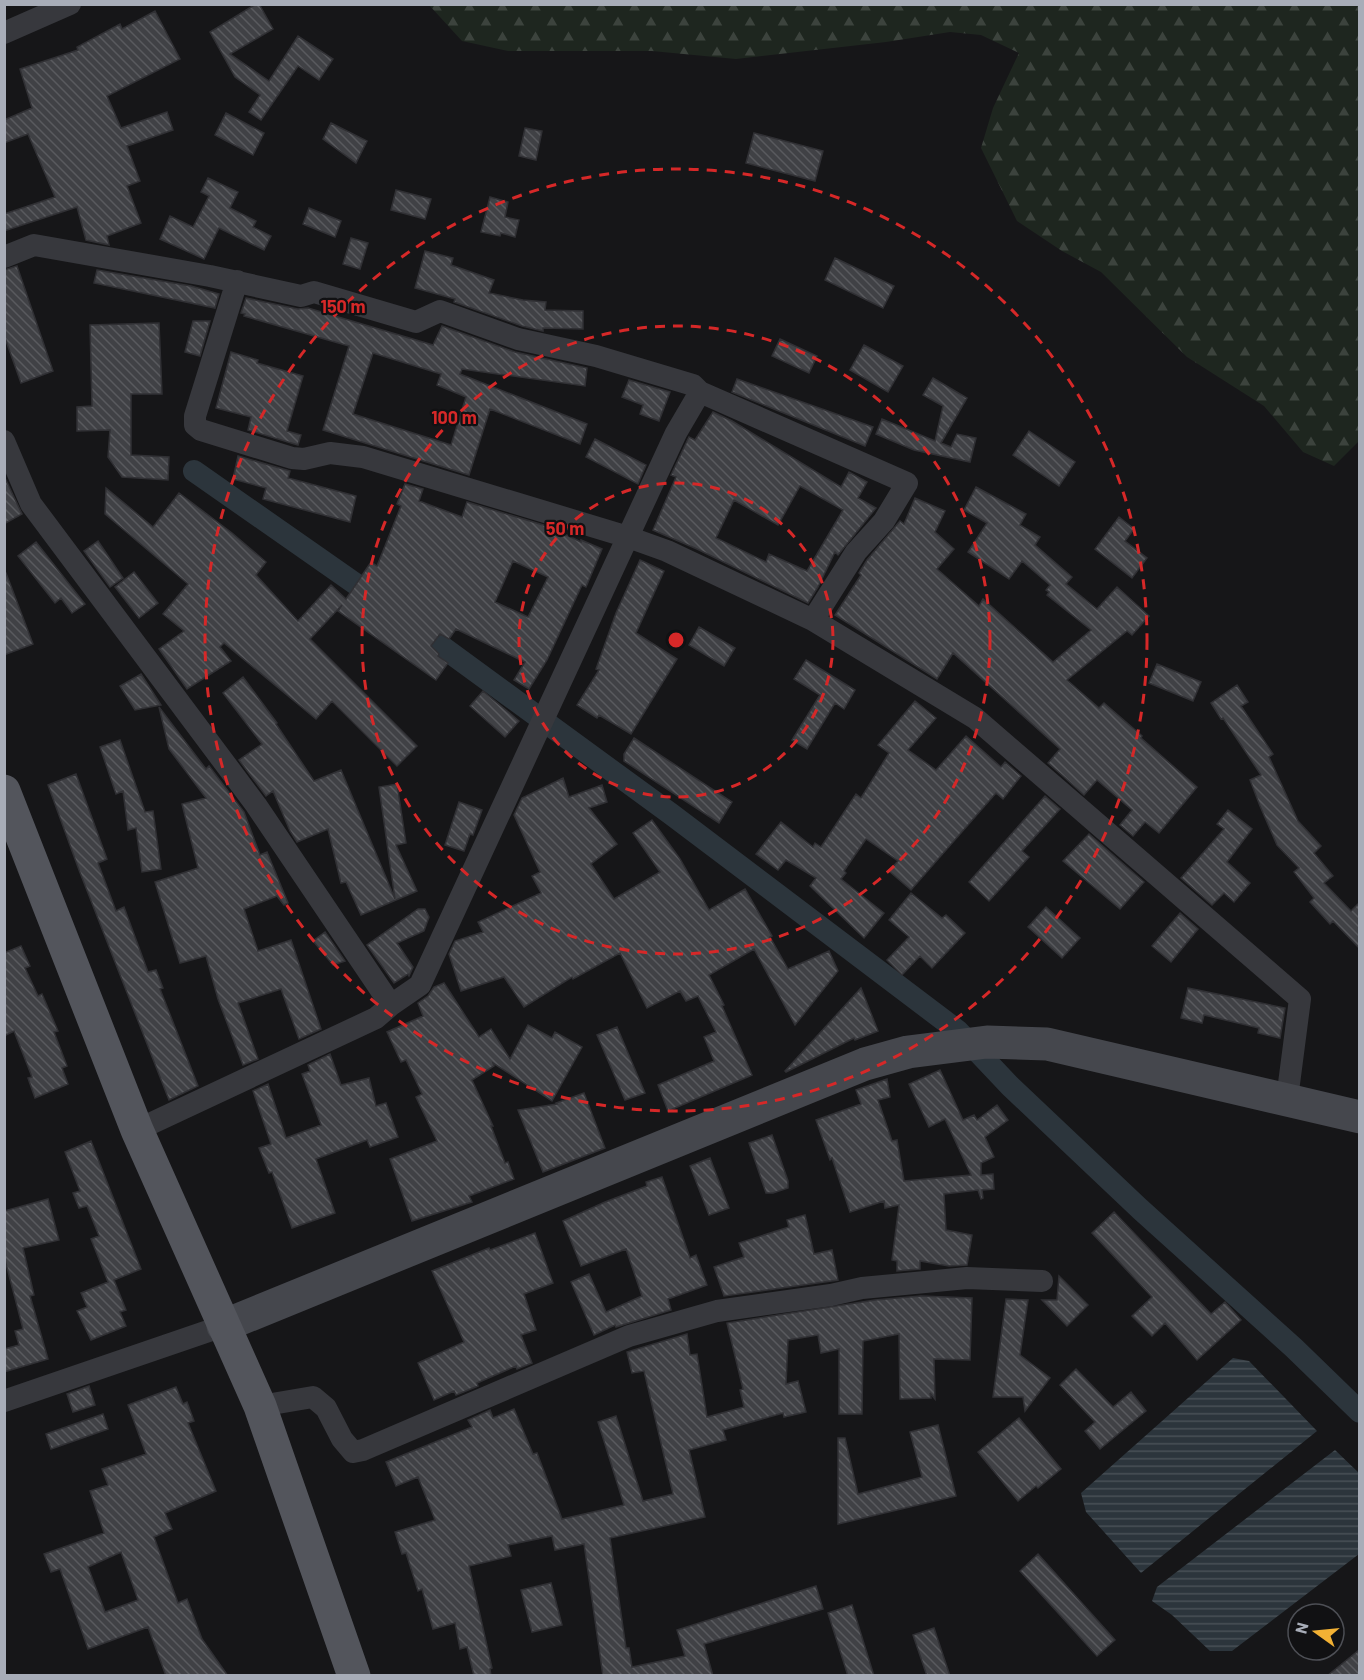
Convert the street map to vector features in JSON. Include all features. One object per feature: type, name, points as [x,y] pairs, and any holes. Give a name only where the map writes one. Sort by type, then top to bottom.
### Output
[{"type":"main road","points":[[4,791],[137,1130],[260,1406],[354,1676]]},
{"type":"main road","points":[[223,1326],[865,1064],[908,1052],[987,1042],[1047,1044],[1359,1117]]},
{"type":"street","points":[[4,33],[70,4]]},
{"type":"street","points":[[4,257],[34,245],[237,281],[301,296],[314,292],[416,322],[440,311],[518,339],[596,356],[693,386],[700,392],[907,483],[885,521],[856,552],[813,620]]},
{"type":"street","points":[[237,281],[195,416],[195,425],[201,430],[292,458],[304,459],[330,453],[363,457],[628,537],[667,551],[813,620],[975,718],[1300,999],[1287,1099]]},
{"type":"street","points":[[137,1130],[376,1018],[420,985],[676,434],[700,392]]},
{"type":"street","points":[[4,441],[31,504],[256,805],[391,1005]]},
{"type":"street","points":[[260,1406],[313,1397],[326,1408],[342,1439],[353,1452],[363,1450],[629,1336],[717,1311],[831,1295],[862,1288],[967,1278],[1042,1281]]},
{"type":"street","points":[[4,1401],[223,1326]]},
{"type":"green space","points":[[429,5],[1359,5],[1359,441],[1334,466],[1303,452],[1264,406],[1187,357],[1101,272],[1062,251],[1017,221],[981,148],[993,108],[1019,53],[981,35],[950,32],[886,42],[736,59],[652,51],[508,51],[462,41]]},
{"type":"shaded area","points":[[1233,1358],[1249,1361],[1317,1431],[1141,1573],[1086,1512],[1081,1493]]},
{"type":"shaded area","points":[[1335,1450],[1359,1473],[1359,1554],[1296,1602],[1286,1602],[1286,1610],[1232,1651],[1210,1651],[1172,1615],[1152,1601],[1157,1587]]},
{"type":"building","points":[[259,4],[273,29],[230,54],[269,81],[298,36],[333,59],[319,80],[298,66],[261,120],[249,112],[260,95],[235,77],[210,32]]},
{"type":"building","points":[[155,11],[180,59],[107,96],[121,128],[167,112],[173,130],[127,146],[140,181],[127,186],[141,223],[107,236],[109,245],[86,240],[77,207],[4,231],[4,214],[55,197],[28,134],[4,143],[4,120],[32,108],[20,69],[78,50],[77,47],[120,24],[122,29]]},
{"type":"building","points":[[226,113],[264,133],[253,155],[215,135]]},
{"type":"building","points":[[331,123],[367,141],[356,163],[323,139]]},
{"type":"building","points":[[525,128],[542,131],[536,160],[519,156]]},
{"type":"building","points":[[754,133],[823,151],[815,181],[746,163]]},
{"type":"building","points":[[208,178],[238,192],[230,208],[256,221],[253,227],[271,236],[264,250],[219,228],[204,259],[160,239],[170,216],[193,227],[209,196],[201,192]]},
{"type":"building","points":[[396,190],[431,199],[425,219],[391,210]]},
{"type":"building","points":[[490,197],[508,202],[505,217],[519,220],[515,237],[501,233],[500,236],[481,232]]},
{"type":"building","points":[[309,208],[341,221],[335,237],[303,224]]},
{"type":"building","points":[[351,238],[368,243],[360,269],[343,264]]},
{"type":"building","points":[[425,251],[453,258],[451,265],[494,280],[489,293],[546,302],[545,310],[583,311],[583,329],[543,328],[543,331],[522,326],[454,302],[455,299],[415,288]]},
{"type":"building","points":[[835,258],[894,286],[883,308],[825,280]]},
{"type":"building","points":[[17,266],[53,371],[21,383],[4,335],[4,270]]},
{"type":"building","points":[[97,270],[191,286],[219,294],[215,308],[94,283]]},
{"type":"building","points":[[246,298],[298,309],[308,308],[433,345],[442,326],[515,352],[587,368],[585,386],[462,369],[460,374],[587,424],[580,444],[490,409],[469,475],[323,430],[349,346],[244,316],[245,314],[241,313]],"holes":[[[373,353],[441,374],[437,385],[466,397],[451,445],[353,414]]]},
{"type":"building","points":[[193,321],[210,321],[200,356],[185,352]]},
{"type":"building","points":[[159,323],[162,394],[131,394],[131,455],[169,457],[168,480],[122,477],[108,457],[110,430],[77,431],[77,407],[92,406],[90,325]]},
{"type":"building","points":[[780,339],[817,356],[809,373],[772,356]]},
{"type":"building","points":[[864,345],[903,366],[888,392],[850,370]]},
{"type":"building","points":[[231,352],[258,360],[257,363],[303,376],[287,431],[301,435],[298,445],[248,430],[251,417],[216,408]]},
{"type":"building","points":[[933,378],[967,398],[941,443],[951,447],[957,434],[976,438],[970,462],[914,450],[876,434],[882,419],[935,441],[943,406],[923,395]]},
{"type":"building","points":[[737,379],[873,427],[865,446],[732,392]]},
{"type":"building","points":[[629,380],[670,392],[659,421],[640,414],[643,405],[622,397]]},
{"type":"building","points":[[713,412],[732,421],[841,487],[849,472],[867,482],[858,498],[876,508],[838,555],[835,552],[808,603],[653,530],[676,477],[671,475],[689,437],[695,440]],"holes":[[[800,486],[843,510],[807,571],[769,554],[766,562],[716,538],[734,500],[778,525]]]},
{"type":"building","points":[[1029,431],[1075,462],[1059,486],[1013,455]]},
{"type":"building","points":[[595,439],[646,465],[638,484],[586,457]]},
{"type":"building","points":[[238,456],[290,471],[288,478],[356,496],[350,522],[263,499],[266,488],[233,479]]},
{"type":"building","points":[[4,476],[22,514],[4,524]]},
{"type":"building","points":[[405,484],[423,489],[419,501],[462,517],[467,502],[550,527],[602,549],[586,587],[582,585],[547,660],[529,689],[514,680],[525,662],[456,629],[449,639],[440,634],[431,646],[439,654],[438,656],[448,663],[436,680],[338,611],[342,605],[310,639],[417,746],[397,766],[332,701],[316,719],[224,643],[220,647],[231,661],[187,689],[159,649],[184,631],[163,614],[188,584],[105,514],[106,488],[153,527],[179,493],[266,562],[256,575],[298,621],[331,585],[346,599],[371,562],[377,566],[401,506],[397,504]],"holes":[[[513,561],[548,577],[528,617],[495,602]]]},
{"type":"building","points":[[976,487],[1026,514],[1020,525],[1040,537],[1035,545],[1072,577],[1066,584],[1097,609],[1117,587],[1149,616],[1132,635],[1127,631],[1067,680],[1099,708],[1104,703],[1197,787],[1159,833],[1145,822],[1133,836],[1120,825],[1132,810],[1097,780],[1084,795],[1048,763],[1060,749],[953,653],[937,679],[835,615],[861,575],[859,573],[867,560],[900,521],[904,524],[915,498],[945,511],[935,532],[954,549],[937,569],[979,606],[983,599],[1053,662],[1091,630],[1047,595],[1049,592],[1046,590],[1050,585],[1022,561],[1009,579],[968,552],[987,523],[964,510]]},
{"type":"building","points":[[1119,517],[1134,529],[1125,541],[1147,558],[1132,578],[1095,549]]},
{"type":"building","points":[[98,541],[123,578],[110,587],[84,551]]},
{"type":"building","points":[[36,542],[85,604],[72,613],[61,598],[55,603],[18,556]]},
{"type":"building","points":[[640,560],[664,571],[636,633],[677,659],[631,734],[599,715],[597,718],[577,705],[599,670],[596,669],[616,613]]},
{"type":"building","points":[[134,572],[158,603],[139,618],[115,587]]},
{"type":"building","points":[[4,573],[6,573],[33,644],[4,655]]},
{"type":"building","points":[[699,627],[735,648],[724,666],[689,645]]},
{"type":"building","points":[[806,660],[855,690],[844,709],[835,703],[807,749],[792,740],[820,695],[794,679]]},
{"type":"building","points":[[1157,664],[1201,682],[1193,701],[1149,683]]},
{"type":"building","points":[[141,674],[161,705],[135,710],[120,686]]},
{"type":"building","points":[[243,677],[277,723],[314,781],[341,770],[395,899],[379,787],[397,784],[406,843],[396,845],[417,891],[361,915],[346,882],[341,883],[328,829],[297,842],[273,791],[266,796],[239,760],[262,744],[223,693]]},
{"type":"building","points":[[1237,685],[1248,702],[1241,706],[1273,754],[1269,757],[1298,821],[1321,846],[1314,853],[1333,876],[1324,883],[1351,911],[1359,903],[1359,948],[1333,921],[1330,924],[1310,902],[1314,898],[1294,872],[1299,868],[1277,845],[1260,806],[1250,780],[1261,775],[1211,703]]},
{"type":"building","points":[[483,691],[519,721],[505,737],[470,706]]},
{"type":"building","points":[[915,701],[936,718],[908,750],[936,770],[966,736],[1001,767],[1005,762],[1021,776],[1003,799],[996,793],[911,890],[889,871],[898,861],[866,839],[841,879],[884,913],[864,938],[810,886],[816,878],[786,860],[778,870],[756,854],[781,822],[813,847],[815,843],[821,847],[856,794],[861,798],[889,753],[878,745]]},
{"type":"building","points":[[159,707],[206,769],[209,766],[244,812],[260,855],[267,852],[288,903],[284,905],[277,896],[244,909],[258,951],[291,940],[321,1029],[299,1039],[281,989],[238,1003],[258,1059],[243,1065],[218,999],[206,956],[180,963],[155,882],[198,868],[182,804],[206,798],[169,749]]},
{"type":"building","points":[[634,738],[732,802],[719,823],[624,761],[624,754]]},
{"type":"building","points":[[120,740],[145,812],[153,811],[161,869],[142,872],[136,828],[128,830],[123,791],[116,794],[100,747]]},
{"type":"building","points":[[76,774],[107,859],[98,863],[116,911],[124,907],[148,972],[156,970],[163,988],[160,989],[198,1086],[169,1100],[48,785]]},
{"type":"building","points":[[563,778],[569,797],[602,785],[607,802],[589,808],[617,844],[591,864],[614,899],[660,872],[633,833],[652,820],[680,859],[709,910],[745,889],[788,969],[829,951],[838,971],[795,1025],[754,949],[709,975],[724,1005],[722,1006],[752,1075],[668,1111],[658,1085],[714,1061],[704,1037],[716,1032],[698,996],[686,1001],[680,991],[647,1008],[620,953],[573,979],[572,977],[524,1007],[504,977],[461,991],[449,954],[455,941],[483,932],[478,922],[541,893],[532,876],[540,872],[514,815],[522,798]]},
{"type":"building","points":[[1045,796],[1060,809],[1022,851],[1029,857],[989,901],[969,882]]},
{"type":"building","points":[[459,802],[482,810],[473,835],[470,834],[464,851],[445,845]]},
{"type":"building","points":[[1228,810],[1252,829],[1227,862],[1250,883],[1234,902],[1224,893],[1212,905],[1181,878],[1224,829],[1217,824]]},
{"type":"building","points":[[1089,834],[1144,882],[1120,909],[1063,861]]},
{"type":"building","points":[[911,893],[942,918],[946,915],[965,933],[932,968],[920,956],[902,975],[887,960],[909,937],[889,920]]},
{"type":"building","points":[[1046,907],[1080,938],[1062,958],[1028,927]]},
{"type":"building","points":[[418,909],[425,909],[429,917],[424,931],[397,943],[413,967],[409,976],[408,974],[394,983],[367,945]]},
{"type":"building","points":[[1180,913],[1198,929],[1171,962],[1152,946]]},
{"type":"building","points":[[325,932],[345,961],[333,965],[313,941]]},
{"type":"building","points":[[21,946],[30,966],[25,968],[38,996],[42,994],[58,1031],[54,1032],[67,1066],[62,1068],[68,1084],[35,1098],[28,1078],[32,1077],[14,1031],[4,1036],[4,953]]},
{"type":"building","points":[[444,983],[479,1037],[491,1029],[510,1059],[528,1025],[552,1038],[555,1032],[582,1047],[552,1101],[493,1063],[494,1066],[472,1080],[493,1126],[491,1126],[505,1163],[508,1162],[514,1179],[469,1196],[472,1202],[412,1221],[390,1159],[437,1141],[416,1097],[422,1094],[406,1060],[401,1062],[387,1032],[423,1016],[418,1003],[428,996],[434,987]]},
{"type":"building","points":[[861,988],[878,1031],[855,1040],[854,1038],[786,1072],[785,1071]]},
{"type":"building","points":[[1188,988],[1285,1008],[1280,1038],[1258,1033],[1259,1028],[1204,1015],[1202,1023],[1181,1018]]},
{"type":"building","points":[[617,1027],[645,1093],[625,1100],[597,1035]]},
{"type":"building","points":[[330,1054],[341,1085],[369,1078],[376,1106],[386,1103],[398,1137],[370,1147],[367,1140],[316,1159],[335,1213],[292,1228],[272,1172],[269,1173],[259,1148],[271,1144],[253,1091],[268,1084],[286,1138],[321,1125],[302,1074],[310,1071],[308,1065]]},
{"type":"building","points":[[940,1070],[963,1120],[974,1115],[977,1120],[997,1105],[1008,1120],[985,1137],[994,1157],[981,1163],[981,1175],[993,1174],[994,1189],[982,1190],[983,1198],[981,1199],[978,1190],[944,1194],[946,1230],[972,1235],[967,1265],[949,1266],[920,1261],[920,1269],[897,1271],[897,1261],[892,1260],[899,1205],[885,1208],[884,1201],[850,1212],[832,1158],[830,1160],[816,1120],[861,1104],[856,1090],[887,1079],[890,1097],[878,1100],[892,1141],[897,1140],[904,1181],[971,1175],[945,1119],[929,1127],[909,1084]]},
{"type":"building","points":[[584,1093],[605,1148],[543,1172],[518,1110],[557,1104]]},
{"type":"building","points":[[772,1135],[788,1181],[788,1188],[766,1193],[749,1143]]},
{"type":"building","points":[[91,1141],[141,1269],[114,1280],[126,1310],[120,1312],[126,1326],[91,1340],[77,1311],[87,1307],[81,1293],[108,1282],[91,1239],[99,1236],[87,1206],[79,1208],[73,1193],[80,1191],[65,1152]]},
{"type":"building","points":[[710,1158],[729,1208],[709,1215],[690,1166]]},
{"type":"building","points":[[662,1177],[690,1258],[696,1255],[707,1285],[668,1299],[671,1310],[616,1327],[615,1325],[594,1335],[571,1282],[589,1274],[606,1312],[642,1296],[626,1249],[581,1266],[563,1221],[647,1186],[646,1182]]},
{"type":"building","points":[[48,1199],[59,1240],[23,1248],[34,1295],[30,1296],[48,1359],[4,1372],[4,1349],[19,1345],[15,1331],[23,1329],[4,1256],[4,1211]]},
{"type":"building","points":[[1114,1212],[1211,1314],[1225,1302],[1241,1320],[1197,1360],[1165,1323],[1152,1336],[1132,1316],[1152,1297],[1092,1233]]},
{"type":"building","points":[[805,1215],[814,1254],[832,1250],[838,1280],[724,1296],[714,1267],[744,1257],[739,1243],[789,1227],[787,1220]]},
{"type":"building","points":[[535,1233],[553,1283],[524,1294],[536,1330],[521,1335],[532,1363],[517,1369],[516,1366],[456,1395],[454,1391],[434,1400],[418,1363],[464,1342],[432,1271],[489,1248],[490,1250]]},
{"type":"building","points":[[1059,1276],[1088,1305],[1067,1326],[1042,1300],[1057,1300]]},
{"type":"building","points":[[921,1296],[972,1298],[970,1360],[934,1359],[935,1399],[930,1393],[931,1398],[900,1399],[899,1334],[863,1341],[862,1414],[839,1414],[839,1349],[821,1353],[818,1335],[788,1340],[786,1384],[798,1381],[806,1412],[784,1417],[783,1413],[723,1430],[726,1440],[689,1450],[705,1517],[610,1538],[626,1648],[629,1648],[632,1667],[685,1656],[677,1630],[816,1586],[823,1609],[704,1644],[713,1676],[603,1676],[584,1544],[555,1550],[552,1536],[508,1545],[511,1556],[469,1566],[492,1668],[490,1669],[491,1676],[474,1676],[467,1647],[460,1649],[455,1623],[433,1629],[422,1589],[418,1591],[406,1553],[402,1554],[395,1532],[435,1520],[418,1477],[396,1486],[386,1462],[472,1427],[468,1420],[490,1410],[493,1418],[514,1409],[533,1454],[537,1453],[562,1519],[624,1505],[598,1422],[616,1416],[643,1501],[673,1494],[644,1371],[632,1373],[627,1352],[687,1334],[690,1355],[697,1354],[707,1417],[744,1407],[740,1390],[743,1389],[727,1323],[875,1300]]},
{"type":"building","points":[[1006,1299],[1028,1300],[1020,1355],[1050,1378],[1025,1411],[1023,1397],[993,1397]]},
{"type":"building","points":[[1076,1369],[1113,1407],[1131,1392],[1146,1411],[1100,1449],[1085,1431],[1095,1422],[1060,1385]]},
{"type":"building","points":[[89,1386],[95,1405],[73,1412],[67,1394]]},
{"type":"building","points":[[176,1387],[183,1404],[187,1402],[194,1421],[188,1423],[216,1491],[165,1513],[172,1529],[154,1537],[178,1603],[187,1599],[202,1639],[228,1676],[166,1676],[148,1627],[88,1649],[60,1569],[51,1572],[44,1554],[104,1533],[90,1491],[108,1485],[102,1469],[146,1454],[128,1405]],"holes":[[[121,1552],[138,1600],[105,1612],[88,1567]]]},
{"type":"building","points":[[103,1414],[108,1429],[51,1449],[46,1434]]},
{"type":"building","points":[[1019,1418],[1061,1469],[1018,1501],[978,1452]]},
{"type":"building","points":[[938,1425],[956,1496],[838,1524],[838,1438],[845,1438],[858,1494],[922,1477],[910,1432]]},
{"type":"building","points":[[1038,1554],[1115,1640],[1097,1656],[1020,1571]]},
{"type":"building","points":[[551,1583],[562,1625],[532,1632],[521,1590]]},
{"type":"building","points":[[852,1605],[874,1676],[848,1676],[828,1613]]},
{"type":"building","points":[[934,1628],[950,1676],[927,1676],[913,1635]]},
{"type":"building","points":[[1359,1650],[1359,1676],[1327,1676],[1346,1662]]},
{"type":"waterway","points":[[194,471],[380,601]]},
{"type":"waterway","points":[[411,624],[671,814],[958,1031],[1010,1086],[1140,1209],[1294,1348],[1360,1412]]}]
